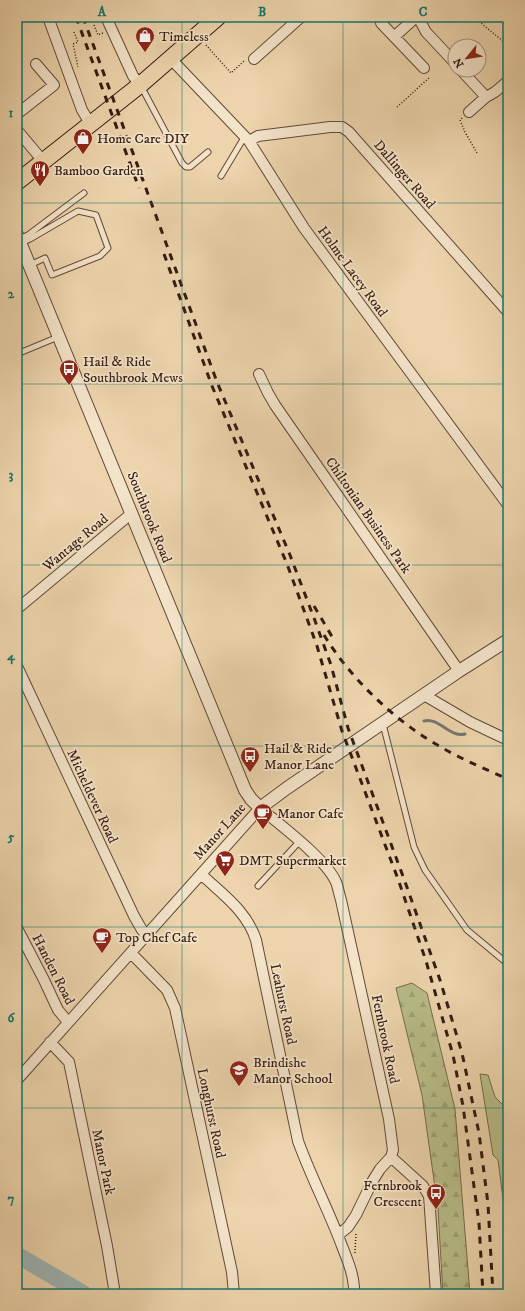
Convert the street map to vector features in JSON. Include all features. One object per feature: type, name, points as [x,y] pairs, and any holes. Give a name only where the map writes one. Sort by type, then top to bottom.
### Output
[{"type":"main road","points":[[17,182],[140,85],[218,17]]},
{"type":"street","points":[[48,17],[82,110],[91,125]]},
{"type":"street","points":[[106,17],[133,76],[140,85]]},
{"type":"street","points":[[254,59],[301,17]]},
{"type":"street","points":[[394,37],[417,17],[426,32],[447,54]]},
{"type":"street","points":[[381,23],[424,68]]},
{"type":"street","name":"Holme Lacey Road","points":[[171,59],[247,138],[304,228],[508,505]]},
{"type":"street","points":[[17,114],[54,85],[36,64]]},
{"type":"street","points":[[468,78],[486,97]]},
{"type":"street","points":[[469,112],[508,81]]},
{"type":"street","name":"Dallinger Road","points":[[247,138],[330,127],[342,127],[354,138],[508,312]]},
{"type":"street","points":[[17,130],[43,161]]},
{"type":"street","name":"Southbrook Road","points":[[19,239],[246,790],[251,799],[260,808]]},
{"type":"street","name":"Chiltonian Business Park","points":[[259,374],[275,404],[459,671]]},
{"type":"street","name":"Wantage Road","points":[[17,609],[132,513]]},
{"type":"street","name":"Manor Lane","points":[[17,1080],[260,808],[459,671],[508,640]]},
{"type":"street","name":"Micheldever Road","points":[[17,666],[134,916],[142,930],[147,935]]},
{"type":"street","points":[[424,695],[470,722],[508,740]]},
{"type":"street","name":"Fernbrook Road","points":[[260,808],[325,867],[335,881],[341,900],[389,1119],[393,1150],[391,1157]]},
{"type":"street","name":"Leahurst Road","points":[[201,874],[237,908],[253,928],[298,1141],[350,1267],[354,1294]]},
{"type":"street","name":"Handen Road","points":[[17,928],[41,973],[58,1010],[68,1022]]},
{"type":"street","name":"Longhurst Road","points":[[131,953],[167,990],[175,1008],[232,1272],[234,1294]]},
{"type":"street","name":"Manor Park","points":[[50,1042],[69,1062],[107,1246],[115,1294]]},
{"type":"street","points":[[338,1235],[348,1228],[372,1182],[380,1169],[391,1157],[423,1186],[429,1196],[436,1294]]},
{"type":"lane","points":[[140,85],[182,163],[186,167],[190,167],[208,152]]},
{"type":"lane","points":[[221,176],[247,138]]},
{"type":"lane","points":[[19,239],[28,235],[84,192]]},
{"type":"lane","points":[[19,239],[30,239],[78,211],[96,215],[108,248],[100,256],[52,275],[45,258],[30,265]]},
{"type":"lane","points":[[17,354],[59,336]]},
{"type":"lane","points":[[383,723],[414,846],[424,870],[467,930],[508,964]]},
{"type":"lane","points":[[258,886],[299,842]]},
{"type":"path","points":[[475,17],[481,24],[498,35],[508,46]]},
{"type":"path","points":[[94,25],[98,35],[105,32]]},
{"type":"path","points":[[74,32],[78,42]]},
{"type":"path","points":[[204,43],[231,73],[251,55],[254,59]]},
{"type":"path","points":[[397,107],[431,76],[424,68]]},
{"type":"path","points":[[469,112],[460,120],[477,153]]},
{"type":"path","points":[[355,1254],[356,1230]]},
{"type":"green space","points":[[412,983],[427,993],[455,1109],[470,1294],[443,1294],[438,1209],[422,1095],[396,988]]},
{"type":"green space","points":[[480,1074],[488,1075],[495,1097],[508,1110],[508,1237],[498,1160],[493,1155]]},
{"type":"waterway","points":[[424,721],[435,722],[454,733],[465,734]]},
{"type":"waterway","points":[[17,1255],[84,1294]]},
{"type":"railway","points":[[76,17],[139,188]]},
{"type":"railway","points":[[83,17],[217,382],[290,555],[314,618],[331,665],[348,728],[440,980],[462,1053],[479,1133],[488,1204],[493,1294]]},
{"type":"railway","points":[[164,254],[212,386],[287,564],[317,646],[342,731],[398,879],[426,961],[453,1055],[463,1106],[479,1223],[483,1294]]},
{"type":"railway","points":[[314,606],[334,640]]},
{"type":"railway","points":[[324,635],[360,682],[406,724],[422,736],[447,751],[508,779]]},
{"type":"place","name":"Timeless","points":[[145,53]]},
{"type":"place","name":"Home Care DIY","points":[[83,155]]},
{"type":"place","name":"Bamboo Garden","points":[[40,187]]},
{"type":"place","name":"Hail & Ride Southbrook Mews","points":[[69,386]]},
{"type":"place","name":"Hail & Ride Manor Lane","points":[[250,773]]},
{"type":"place","name":"Manor Cafe","points":[[263,830]]},
{"type":"place","name":"DMT Supermarket","points":[[225,877]]},
{"type":"place","name":"Top Chef Cafe","points":[[102,954]]},
{"type":"place","name":"Brindishe Manor School","points":[[239,1087]]},
{"type":"place","name":"Fernbrook Crescent","points":[[436,1210]]}]
